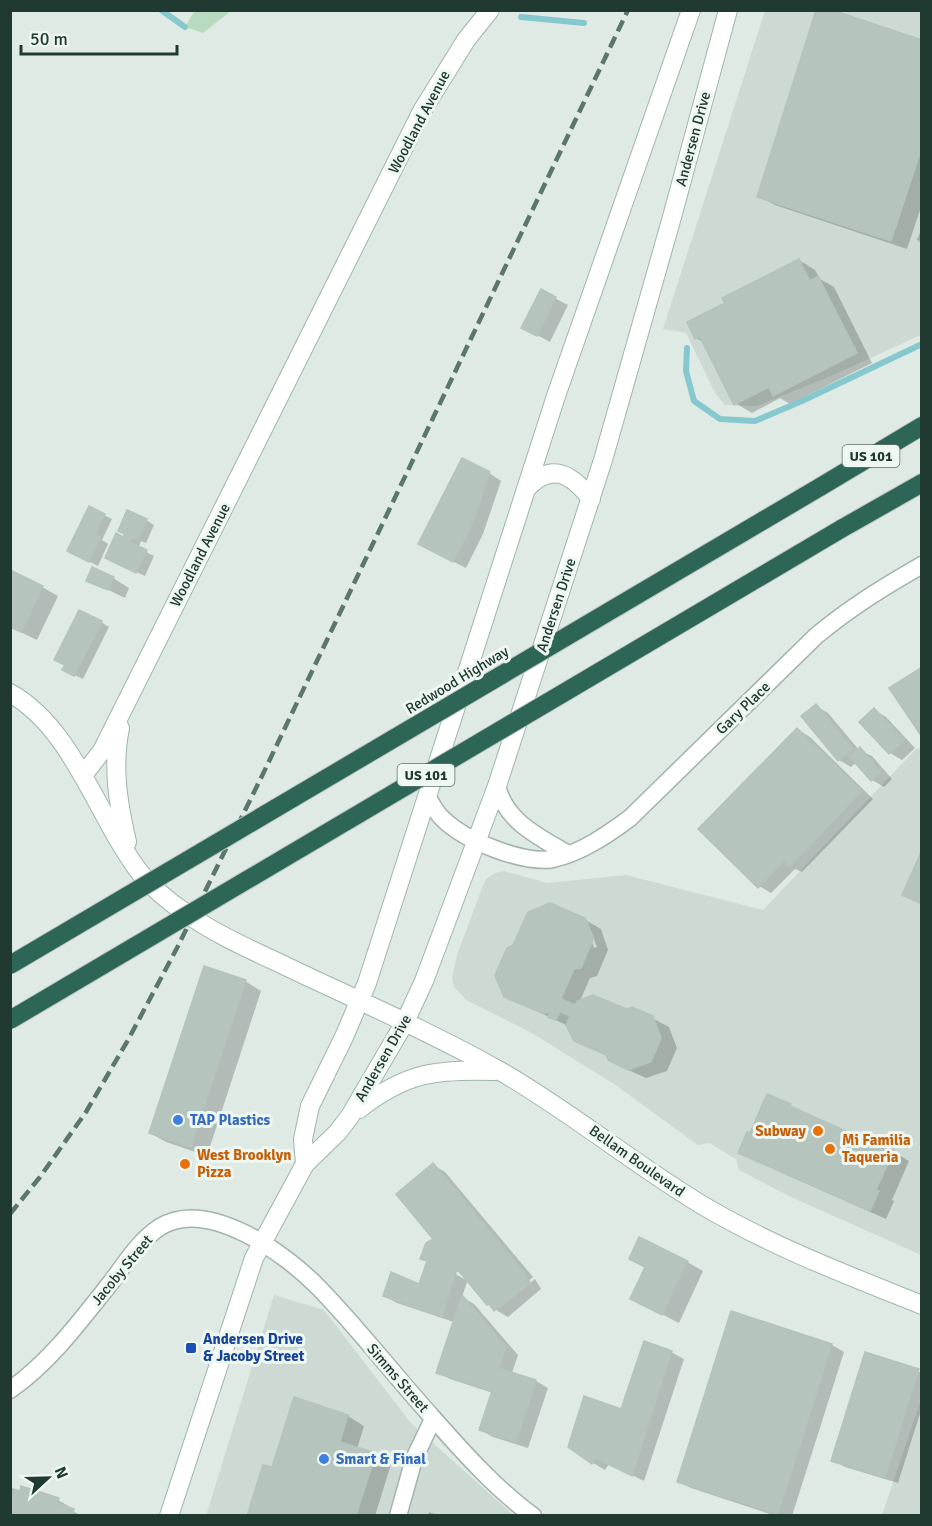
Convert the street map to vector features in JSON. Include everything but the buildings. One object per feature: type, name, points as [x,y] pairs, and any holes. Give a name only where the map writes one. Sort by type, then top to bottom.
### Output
[{"type":"highway","name":"Redwood Highway","points":[[10,965],[921,426]]},
{"type":"highway","name":"US 101","points":[[10,1020],[921,483]]},
{"type":"highway","points":[[841,530],[921,498]]},
{"type":"main road","name":"Woodland Avenue","points":[[83,775],[102,752],[422,111],[466,40],[490,10]]},
{"type":"main road","points":[[305,1164],[303,1139],[310,1106],[360,1000],[556,396],[691,10]]},
{"type":"main road","name":"Andersen Drive","points":[[169,1515],[246,1278],[262,1241],[305,1164],[332,1138],[350,1116],[405,1022],[424,981],[497,786],[591,499],[667,238],[728,10]]},
{"type":"main road","points":[[526,489],[535,479],[553,472],[571,478],[591,499]]},
{"type":"main road","points":[[10,693],[35,713],[52,731],[83,775],[130,859],[143,876],[184,912],[231,939],[360,1000]]},
{"type":"main road","points":[[125,705],[116,747],[115,766],[118,803],[130,859]]},
{"type":"main road","name":"Bellam Boulevard","points":[[360,1000],[499,1071],[557,1106],[651,1172],[714,1212],[772,1242],[921,1305]]},
{"type":"main road","points":[[350,1116],[391,1086],[418,1076],[455,1071],[499,1071]]},
{"type":"street","name":"Gary Place","points":[[427,796],[441,818],[476,841],[540,860],[568,854],[609,834],[630,818],[816,636],[862,600],[921,565]]},
{"type":"street","points":[[497,786],[505,808],[513,817],[568,854]]},
{"type":"street","name":"Jacoby Street","points":[[10,1390],[26,1379],[55,1350],[140,1244],[160,1227],[177,1220],[192,1218],[220,1223],[262,1241]]},
{"type":"street","name":"Simms Street","points":[[262,1241],[318,1287],[434,1419],[504,1490],[533,1515]]},
{"type":"street","points":[[398,1515],[414,1459],[434,1419]]},
{"type":"shaded area","points":[[765,11],[921,11],[921,335],[757,406],[725,405],[715,393],[686,333],[663,329]]},
{"type":"shaded area","points":[[917,748],[921,749],[921,1255],[791,1197],[739,1170],[736,1159],[709,1143],[698,1145],[614,1084],[530,1032],[466,1000],[454,987],[452,978],[457,955],[486,879],[495,873],[504,871],[547,883],[626,875],[763,910]]},
{"type":"shaded area","points":[[274,1295],[324,1310],[411,1423],[513,1515],[206,1516]]},
{"type":"shaded area","points":[[921,1400],[921,1515],[882,1515]]},
{"type":"green space","points":[[195,10],[231,11],[203,33],[185,27]]},
{"type":"waterway","points":[[161,10],[185,27]]},
{"type":"waterway","points":[[521,17],[584,23]]},
{"type":"waterway","points":[[687,348],[686,371],[694,401],[720,419],[755,421],[922,344]]},
{"type":"railway","points":[[10,1214],[40,1177],[86,1112],[177,948],[261,778],[628,10]]},
{"type":"place","name":"TAP Plastics","points":[[178,1120]]},
{"type":"place","name":"Subway","points":[[818,1131]]},
{"type":"place","name":"Mi Familia Taqueria","points":[[830,1149]]},
{"type":"place","name":"West Brooklyn Pizza","points":[[185,1164]]},
{"type":"place","name":"Andersen Drive & Jacoby Street","points":[[191,1348]]},
{"type":"place","name":"Smart & Final","points":[[324,1459]]}]
